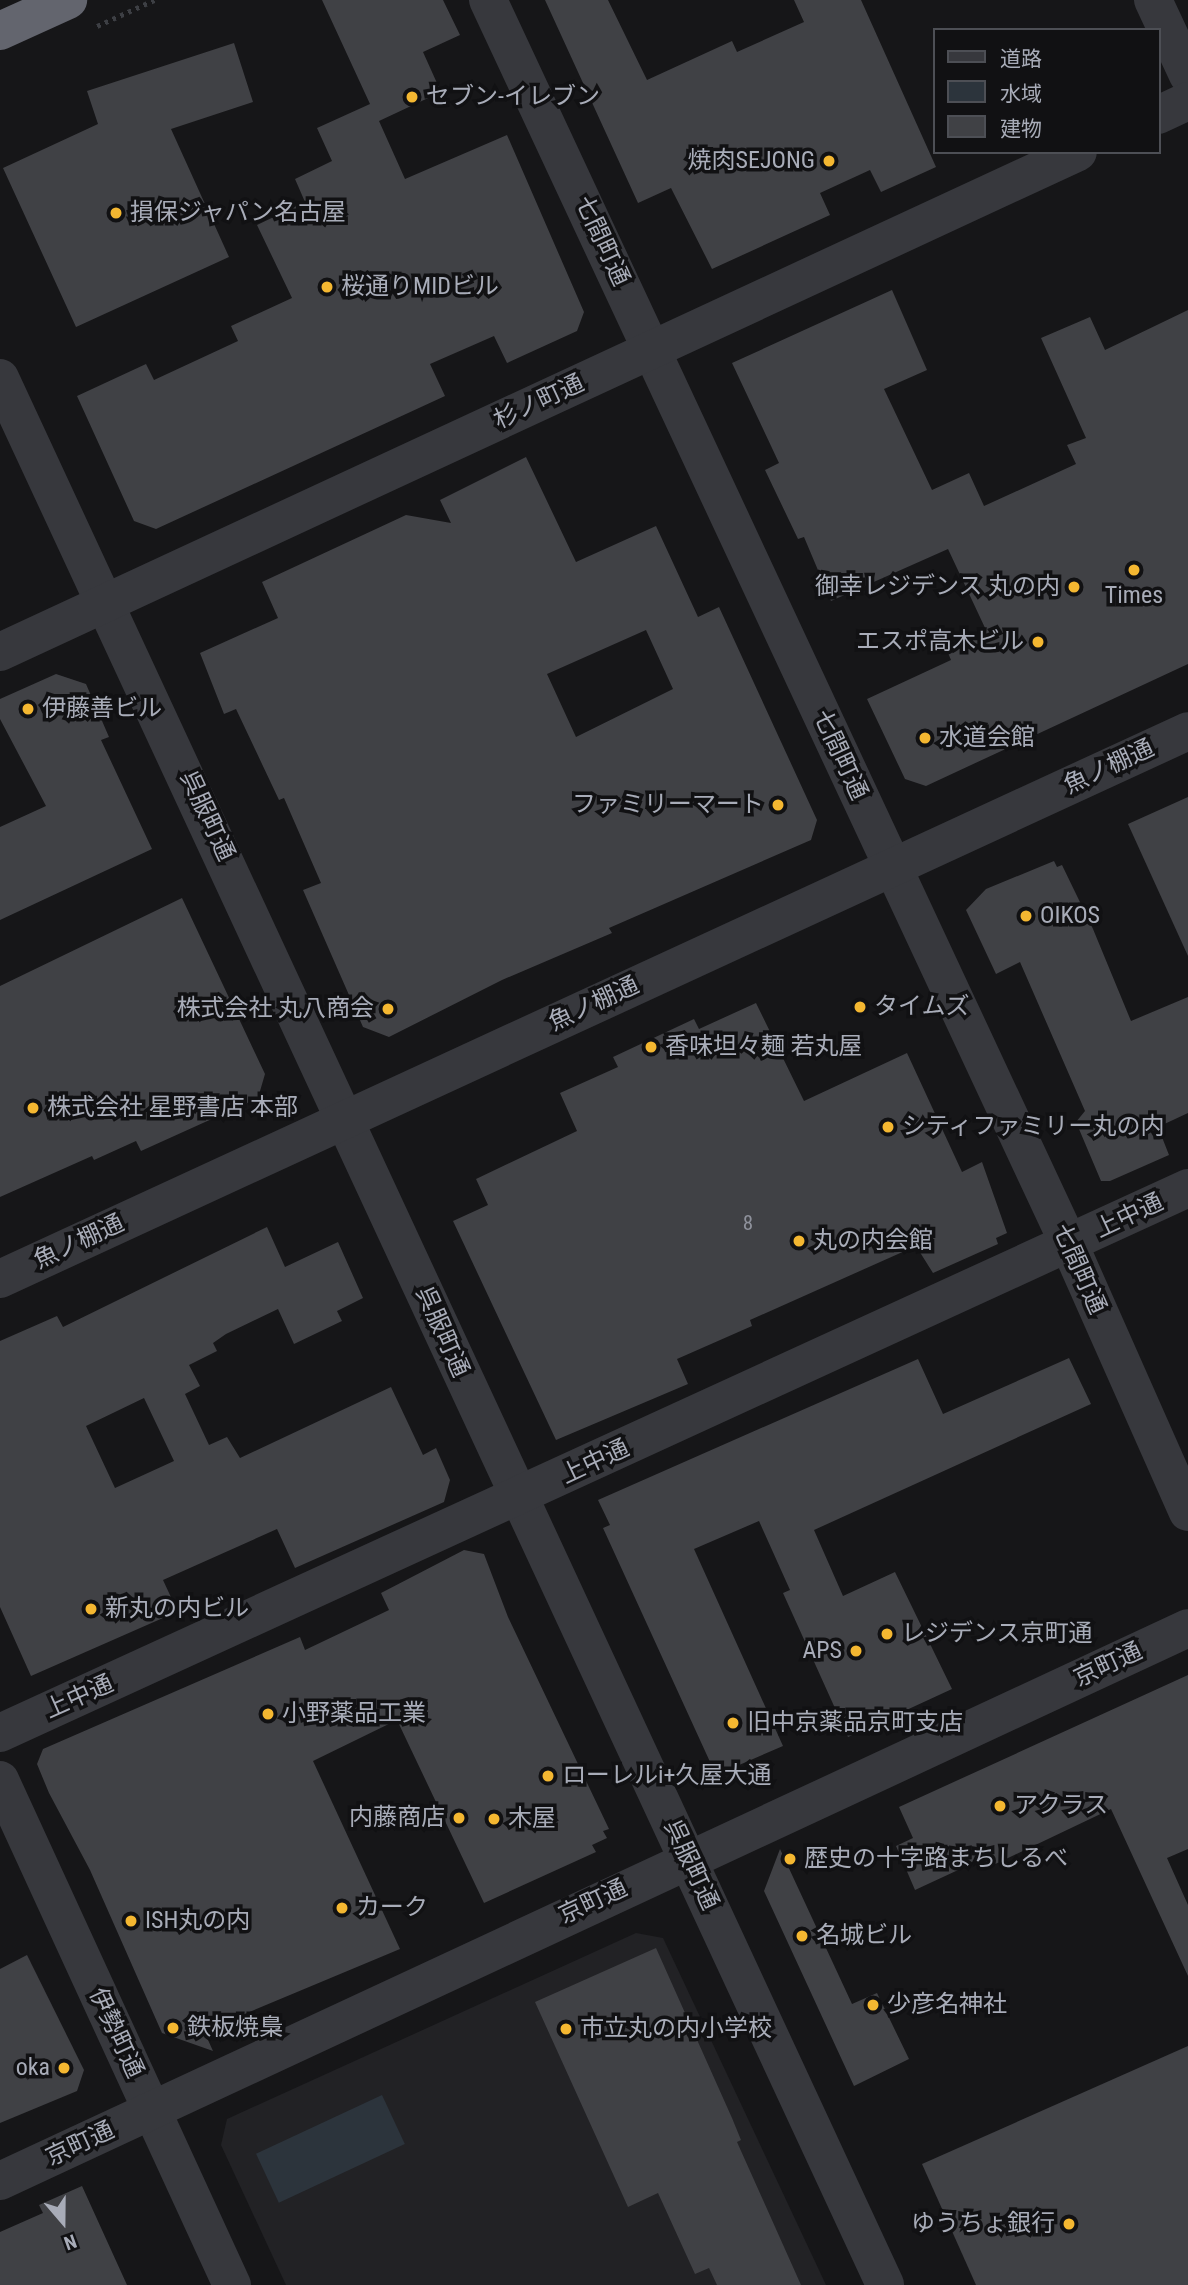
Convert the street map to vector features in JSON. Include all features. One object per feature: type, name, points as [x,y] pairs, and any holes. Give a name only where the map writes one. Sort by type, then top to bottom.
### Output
[{"type":"highway","points":[[0,32],[68,0]]},
{"type":"street","name":"七間町通","points":[[488,0],[1069,1244],[1188,1512]]},
{"type":"street","points":[[1153,0],[1188,75]]},
{"type":"street","points":[[1160,114],[1188,101]]},
{"type":"street","name":"杉ノ町通","points":[[0,652],[1074,154]]},
{"type":"street","name":"呉服町通","points":[[0,379],[348,1118],[516,1498],[688,1857],[885,2285]]},
{"type":"street","name":"魚ノ棚通","points":[[0,1279],[1188,731]]},
{"type":"street","name":"上中通","points":[[0,1733],[1188,1188]]},
{"type":"street","name":"京町通","points":[[0,2181],[688,1857],[1188,1628]]},
{"type":"street","name":"伊勢町通","points":[[0,1780],[232,2285]]},
{"type":"shaded area","name":"市立丸の内小学校","points":[[636,1933],[663,1938],[826,2285],[286,2285],[221,2145],[227,2119]]},
{"type":"water","points":[[382,2095],[405,2144],[279,2203],[256,2154]]},
{"type":"building","points":[[322,0],[443,0],[460,35],[423,52],[441,92],[379,121],[405,179],[507,135],[584,312],[577,331],[507,363],[494,336],[430,364],[445,396],[156,529],[134,521],[77,396],[146,364],[154,380],[238,341],[231,326],[292,298],[257,225],[305,202],[295,179],[332,161],[317,128],[370,104]]},
{"type":"building","points":[[545,0],[608,0],[647,80],[732,41],[737,52],[804,22],[794,0],[861,0],[936,167],[881,192],[870,170],[820,193],[830,215],[712,269],[671,188],[638,203]]},
{"type":"building","name":"損保ジャパン名古屋","points":[[234,43],[253,102],[171,129],[229,257],[76,327],[3,168],[98,124],[87,91]]},
{"type":"building","points":[[892,290],[927,370],[884,389],[932,490],[969,473],[984,506],[1076,464],[1067,445],[1086,438],[1041,338],[1090,317],[1105,350],[1188,310],[1188,664],[926,786],[905,779],[867,699],[951,660],[946,648],[986,630],[948,549],[831,601],[804,537],[798,539],[765,470],[779,463],[732,363]]},
{"type":"building","points":[[526,457],[576,562],[656,526],[698,617],[719,607],[817,820],[811,840],[609,928],[612,933],[502,980],[389,1037],[363,1027],[303,890],[321,883],[284,798],[279,800],[236,709],[224,714],[200,653],[278,618],[262,582],[406,515],[451,523],[440,500]],"holes":[[[646,630],[673,689],[576,737],[547,674]]]},
{"type":"building","points":[[56,674],[86,684],[109,737],[101,740],[152,849],[0,920],[0,827],[46,806],[0,719],[0,699]]},
{"type":"building","points":[[1188,797],[1188,956],[1128,824]]},
{"type":"building","points":[[1054,861],[1057,867],[1062,865],[1093,929],[1131,1021],[1188,997],[1188,1113],[1158,1127],[1169,1155],[1110,1181],[1101,1181],[1076,1122],[1085,1111],[1020,962],[996,974],[966,910],[986,889]]},
{"type":"building","points":[[182,898],[265,1074],[258,1098],[141,1151],[136,1141],[94,1160],[92,1156],[0,1197],[0,986]]},
{"type":"building","points":[[756,1003],[804,1101],[907,1053],[962,1172],[982,1162],[1007,1233],[996,1238],[998,1244],[933,1273],[916,1246],[750,1320],[752,1326],[677,1359],[688,1384],[556,1440],[453,1221],[488,1205],[476,1179],[577,1131],[560,1093],[618,1067],[613,1057],[694,1019],[699,1029]]},
{"type":"building","points":[[267,1227],[285,1267],[338,1242],[363,1298],[337,1311],[342,1321],[294,1344],[278,1309],[213,1343],[217,1351],[189,1365],[200,1386],[185,1394],[209,1445],[227,1437],[240,1458],[391,1387],[423,1455],[436,1448],[450,1480],[444,1502],[295,1568],[277,1529],[163,1580],[176,1608],[172,1614],[31,1676],[0,1607],[0,1341],[57,1316],[63,1327]],"holes":[[[144,1398],[174,1461],[115,1488],[86,1426]]]},
{"type":"building","points":[[1069,1358],[1091,1404],[814,1530],[843,1596],[895,1572],[952,1689],[848,1737],[783,1593],[790,1590],[759,1521],[694,1549],[783,1746],[716,1775],[603,1528],[610,1525],[598,1500],[918,1359],[943,1414]]},
{"type":"building","points":[[464,1550],[484,1554],[508,1617],[609,1829],[603,1831],[607,1838],[592,1845],[596,1852],[484,1903],[397,1720],[313,1761],[400,1949],[204,2031],[213,2051],[162,2033],[90,1870],[49,1793],[37,1764],[43,1749],[300,1637],[305,1650],[389,1610],[381,1593]]},
{"type":"building","points":[[1188,1675],[1188,1849],[1167,1858],[1188,1905],[1188,1976],[1111,1809],[989,1867],[984,1858],[915,1890],[896,1846],[913,1838],[899,1807]]},
{"type":"building","points":[[780,1849],[852,2004],[877,1993],[909,2059],[854,2086],[764,1891]]},
{"type":"building","points":[[656,1948],[732,2118],[741,2140],[737,2142],[801,2285],[717,2285],[709,2268],[695,2274],[658,2193],[628,2207],[535,2002]]},
{"type":"building","points":[[27,1955],[84,2070],[77,2091],[0,2123],[0,1969]]},
{"type":"building","name":"ゆうちょ銀行","points":[[1188,2046],[1188,2285],[976,2285],[922,2164]]},
{"type":"building","points":[[82,2186],[127,2285],[0,2285],[0,2232],[43,2213],[39,2205]]},
{"type":"place","name":"セブン-イレブン","points":[[412,97]]},
{"type":"place","name":"焼肉SEJONG","points":[[829,161]]},
{"type":"place","name":"損保ジャパン名古屋","points":[[116,213]]},
{"type":"place","name":"桜通りMIDビル","points":[[327,287]]},
{"type":"place","name":"Times","points":[[1134,570]]},
{"type":"place","name":"御幸レジデンス 丸の内","points":[[1074,587]]},
{"type":"place","name":"エスポ高木ビル","points":[[1038,642]]},
{"type":"place","name":"伊藤善ビル","points":[[28,709]]},
{"type":"place","name":"水道会館","points":[[925,738]]},
{"type":"place","name":"ファミリーマート","points":[[778,805]]},
{"type":"place","name":"OIKOS","points":[[1026,916]]},
{"type":"place","name":"タイムズ","points":[[860,1007]]},
{"type":"place","name":"株式会社 丸八商会","points":[[388,1009]]},
{"type":"place","name":"香味坦々麺 若丸屋","points":[[651,1047]]},
{"type":"place","name":"株式会社 星野書店 本部","points":[[33,1108]]},
{"type":"place","name":"シティファミリー丸の内","points":[[888,1127]]},
{"type":"place","name":"丸の内会館","points":[[799,1241]]},
{"type":"place","name":"新丸の内ビル","points":[[91,1609]]},
{"type":"place","name":"レジデンス京町通","points":[[887,1634]]},
{"type":"place","name":"APS","points":[[856,1651]]},
{"type":"place","name":"小野薬品工業","points":[[268,1714]]},
{"type":"place","name":"旧中京薬品京町支店","points":[[733,1723]]},
{"type":"place","name":"ローレルi+久屋大通","points":[[548,1776]]},
{"type":"place","name":"アクラス","points":[[1000,1806]]},
{"type":"place","name":"内藤商店","points":[[459,1818]]},
{"type":"place","name":"木屋","points":[[494,1819]]},
{"type":"place","name":"歴史の十字路まちしるべ","points":[[790,1859]]},
{"type":"place","name":"カーク","points":[[342,1908]]},
{"type":"place","name":"ISH丸の内","points":[[131,1921]]},
{"type":"place","name":"名城ビル","points":[[802,1936]]},
{"type":"place","name":"少彦名神社","points":[[873,2005]]},
{"type":"place","name":"鉄板焼梟","points":[[173,2028]]},
{"type":"place","name":"市立丸の内小学校","points":[[566,2029]]},
{"type":"place","name":"oka","points":[[64,2068]]},
{"type":"place","name":"ゆうちょ銀行","points":[[1069,2224]]}]
